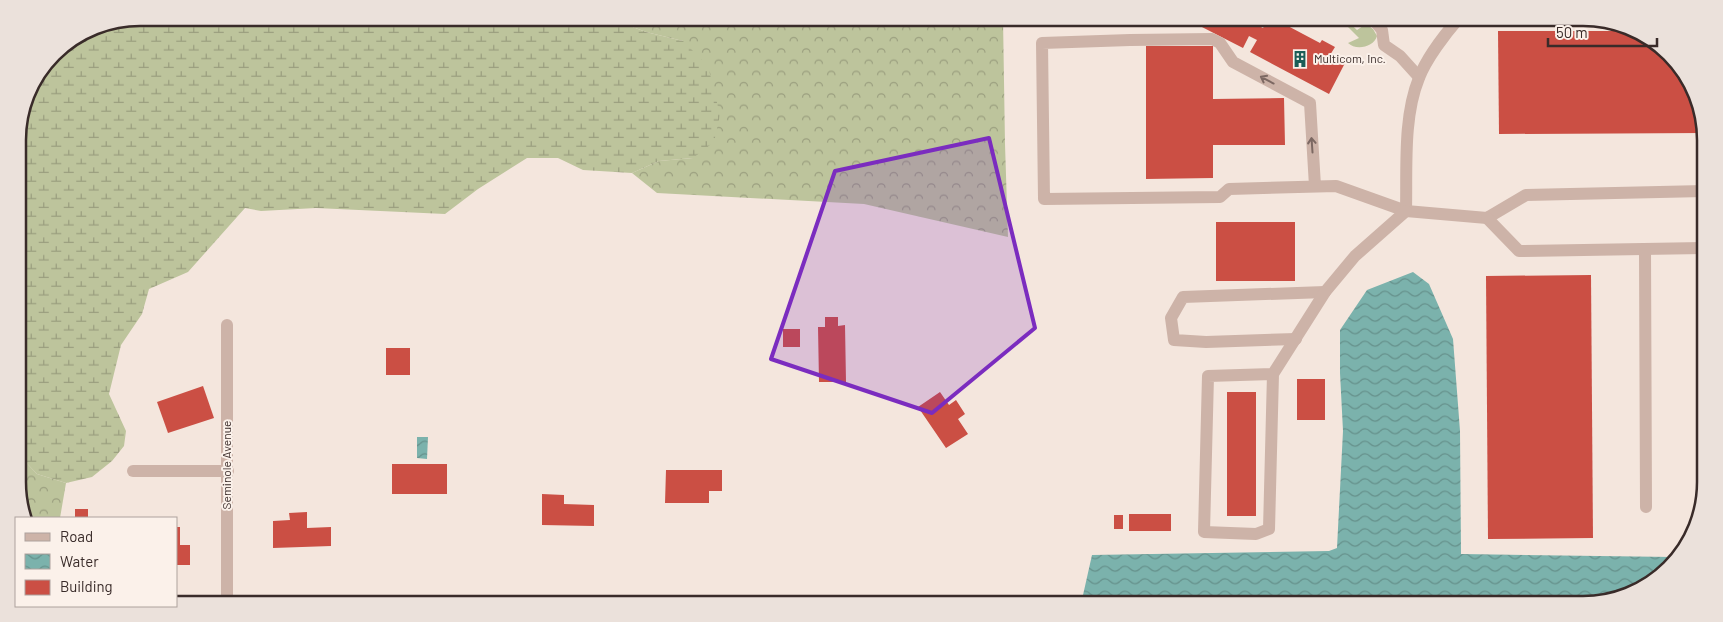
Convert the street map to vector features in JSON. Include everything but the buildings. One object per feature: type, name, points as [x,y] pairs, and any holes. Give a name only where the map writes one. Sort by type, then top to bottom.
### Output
[{"type":"street","points":[[1379,26],[1382,30],[1384,46],[1400,56],[1419,78]]},
{"type":"street","points":[[1273,374],[1208,376],[1204,532],[1256,534],[1269,529],[1273,374],[1325,292],[1355,256],[1406,211],[1410,113],[1419,78],[1435,50],[1453,26]]},
{"type":"street","points":[[1315,186],[1310,103],[1233,62],[1220,43],[1212,40],[1042,43],[1044,199],[1220,197],[1229,189],[1336,186],[1406,211],[1487,218],[1526,195],[1697,191]]},
{"type":"street","points":[[1487,218],[1519,251],[1697,248]]},
{"type":"street","points":[[1645,249],[1646,507]]},
{"type":"street","points":[[1296,339],[1206,342],[1174,340],[1170,318],[1183,298],[1325,292]]},
{"type":"street","name":"Seminole Avenue","points":[[227,325],[227,596]]},
{"type":"street","points":[[133,472],[228,471]]},
{"type":"highlighted area","points":[[989,138],[1035,328],[932,413],[771,359],[835,171]]},
{"type":"green space","points":[[133,26],[630,26],[683,41],[708,66],[720,115],[714,142],[693,158],[659,161],[632,173],[583,170],[558,158],[527,158],[478,189],[445,214],[316,208],[261,211],[245,208],[188,272],[149,289],[142,314],[121,345],[109,394],[126,431],[124,446],[112,461],[92,477],[66,483],[37,474],[26,462],[26,133],[30,111],[45,77],[65,55],[83,42],[104,32]]},
{"type":"green space","points":[[630,26],[1003,26],[1008,237],[864,204],[657,193],[632,173],[659,161],[693,158],[683,41]]},
{"type":"green space","points":[[1347,26],[1353,26],[1357,30],[1363,26],[1369,26],[1377,36],[1372,43],[1364,47],[1355,47],[1348,43],[1359,38]]},
{"type":"green space","points":[[26,462],[37,474],[66,483],[60,517],[32,517],[26,489]]},
{"type":"water","points":[[1413,272],[1429,284],[1453,339],[1460,431],[1461,554],[1668,557],[1652,572],[1626,587],[1605,594],[1590,596],[1083,596],[1092,555],[1329,551],[1337,548],[1343,431],[1340,330],[1367,290]]},
{"type":"water","points":[[417,437],[428,437],[427,459],[417,458]]},
{"type":"place","name":"Multicom, Inc.","points":[[1300,59]]}]
